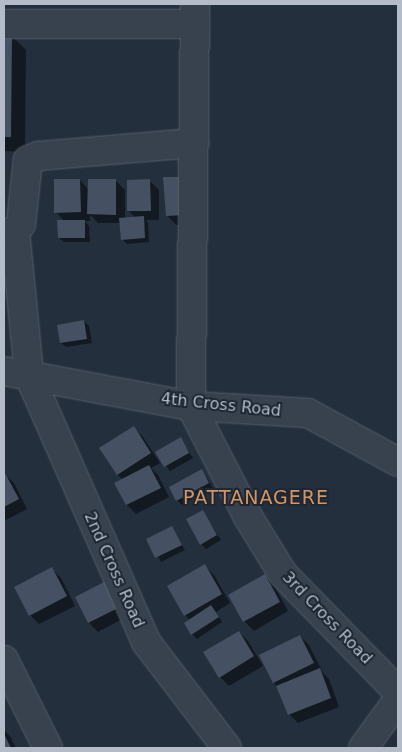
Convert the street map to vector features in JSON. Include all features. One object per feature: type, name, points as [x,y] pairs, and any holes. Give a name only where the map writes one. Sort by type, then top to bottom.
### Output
[{"type":"street","points":[[4,24],[195,14],[191,406]]},
{"type":"street","points":[[9,233],[21,224],[28,160],[39,156],[194,144]]},
{"type":"street","name":"2nd Cross Road","points":[[9,233],[16,373],[146,642],[227,748]]},
{"type":"street","name":"4th Cross Road","points":[[16,373],[191,406],[308,413],[398,462]]},
{"type":"street","name":"3rd Cross Road","points":[[191,406],[248,517],[283,574],[398,692]]},
{"type":"street","points":[[4,660],[48,748]]},
{"type":"street","points":[[363,748],[398,700]]},
{"type":"building","points":[[4,34],[12,34],[11,137],[4,137]]},
{"type":"building","points":[[163,177],[183,177],[185,215],[166,216]]},
{"type":"building","points":[[54,179],[80,179],[81,212],[54,213]]},
{"type":"building","points":[[88,179],[116,179],[116,215],[87,214]]},
{"type":"building","points":[[150,179],[151,211],[127,211],[127,180]]},
{"type":"building","points":[[144,216],[145,238],[121,240],[119,218]]},
{"type":"building","points":[[57,220],[85,220],[85,238],[58,238]]},
{"type":"building","points":[[84,320],[87,339],[60,343],[57,325]]},
{"type":"building","points":[[134,426],[151,453],[117,475],[99,448]]},
{"type":"building","points":[[181,437],[189,453],[164,467],[155,452]]},
{"type":"building","points":[[149,465],[161,488],[126,505],[114,483]]},
{"type":"building","points":[[202,469],[209,483],[176,501],[169,487]]},
{"type":"building","points":[[4,473],[19,499],[4,507]]},
{"type":"building","points":[[203,510],[217,535],[200,545],[186,519]]},
{"type":"building","points":[[172,526],[182,545],[155,558],[146,539]]},
{"type":"building","points":[[205,564],[222,594],[184,616],[167,586]]},
{"type":"building","points":[[52,567],[67,596],[29,616],[14,587]]},
{"type":"building","points":[[265,574],[280,602],[243,622],[228,595]]},
{"type":"building","points":[[112,578],[126,604],[88,623],[75,597]]},
{"type":"building","points":[[211,605],[219,617],[191,635],[184,623]]},
{"type":"building","points":[[239,631],[254,656],[219,678],[203,652]]},
{"type":"building","points":[[300,635],[314,663],[273,683],[259,655]]},
{"type":"building","points":[[320,668],[331,698],[288,715],[276,686]]},
{"type":"building","points":[[4,734],[11,748],[4,748]]},
{"type":"district","name":"PATTANAGERE","points":[[256,498]]}]
